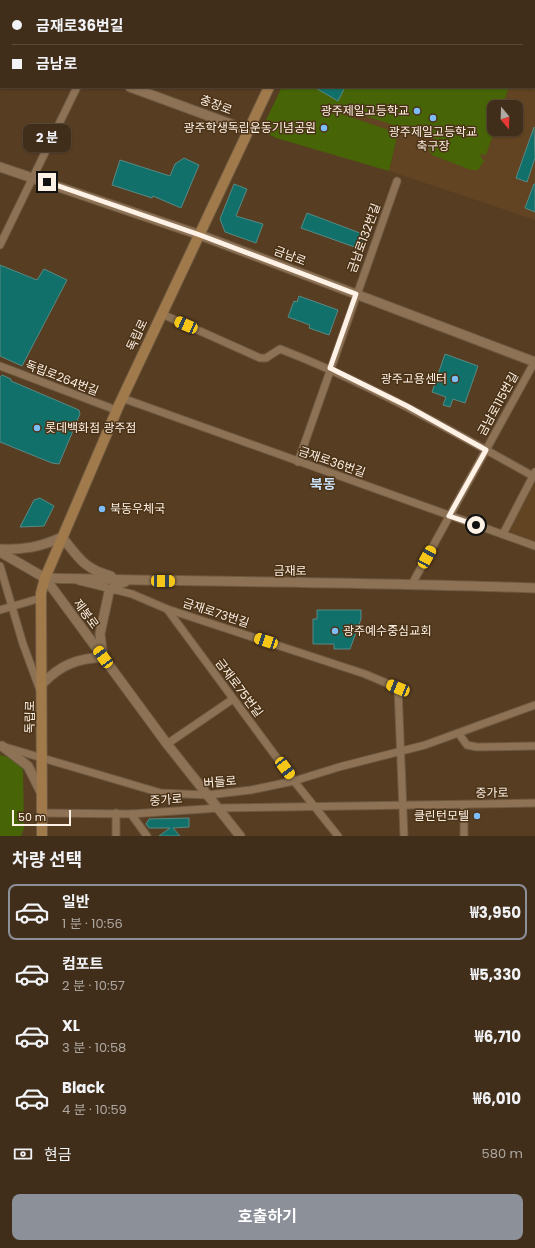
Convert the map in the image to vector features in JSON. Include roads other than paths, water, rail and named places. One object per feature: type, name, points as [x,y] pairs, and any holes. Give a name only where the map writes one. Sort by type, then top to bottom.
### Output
[{"type":"main road","name":"독립로","points":[[42,836],[43,683],[41,598],[45,578],[116,410],[200,235],[247,130],[268,88]]},
{"type":"street","points":[[0,245],[34,178],[76,88]]},
{"type":"street","name":"충장로","points":[[133,88],[247,130]]},
{"type":"street","name":"금남로","points":[[0,167],[200,235],[535,361]]},
{"type":"street","name":"금남로132번길","points":[[298,462],[397,181]]},
{"type":"street","points":[[162,314],[260,358],[266,358],[280,349],[330,368],[407,406],[486,450],[534,474],[503,534]]},
{"type":"street","name":"금남로115번길","points":[[412,584],[535,361]]},
{"type":"street","name":"독립로264번길","points":[[0,366],[116,410]]},
{"type":"street","name":"금재로36번길","points":[[122,398],[535,546]]},
{"type":"street","points":[[0,549],[30,549],[62,537],[82,562],[93,571],[128,580]]},
{"type":"street","name":"제봉로","points":[[0,552],[45,578],[167,744],[240,836]]},
{"type":"street","points":[[0,566],[23,644],[43,697]]},
{"type":"street","name":"금재로","points":[[45,578],[412,584],[535,588]]},
{"type":"street","name":"금재로73번길","points":[[70,579],[132,594],[167,609],[357,672],[398,688],[400,751]]},
{"type":"street","points":[[43,683],[55,671],[70,663],[84,659],[103,657],[100,634],[111,589],[128,580]]},
{"type":"street","points":[[0,610],[41,598]]},
{"type":"street","name":"금재로75번길","points":[[167,609],[294,781],[316,807]]},
{"type":"street","points":[[167,744],[233,699]]},
{"type":"street","name":"버들로","points":[[1,746],[161,793],[208,795],[251,790],[294,781],[459,734],[535,705]]},
{"type":"street","points":[[459,734],[467,745],[476,747],[535,746]]},
{"type":"street","points":[[1,746],[28,766],[42,795]]},
{"type":"street","points":[[400,751],[404,836]]},
{"type":"street","name":"중가로","points":[[42,813],[131,814],[219,808],[535,803]]},
{"type":"street","points":[[464,805],[464,836]]},
{"type":"street","points":[[316,807],[338,836]]},
{"type":"street","points":[[116,813],[116,836]]},
{"type":"street","points":[[131,814],[147,836]]},
{"type":"place","name":"광주제일고등학교","points":[[417,111]]},
{"type":"place","name":"광주제일고등학교 축구장","points":[[433,118]]},
{"type":"place","name":"광주학생독립운동기념공원","points":[[324,128]]},
{"type":"place","name":"광주고용센터","points":[[455,379]]},
{"type":"place","name":"롯데백화점 광주점","points":[[37,428]]},
{"type":"place","name":"북동우체국","points":[[102,509]]},
{"type":"place","name":"광주예수중심교회","points":[[335,631]]},
{"type":"place","name":"클린턴모텔","points":[[477,816]]},
{"type":"district","name":"북동","points":[[323,484]]}]
